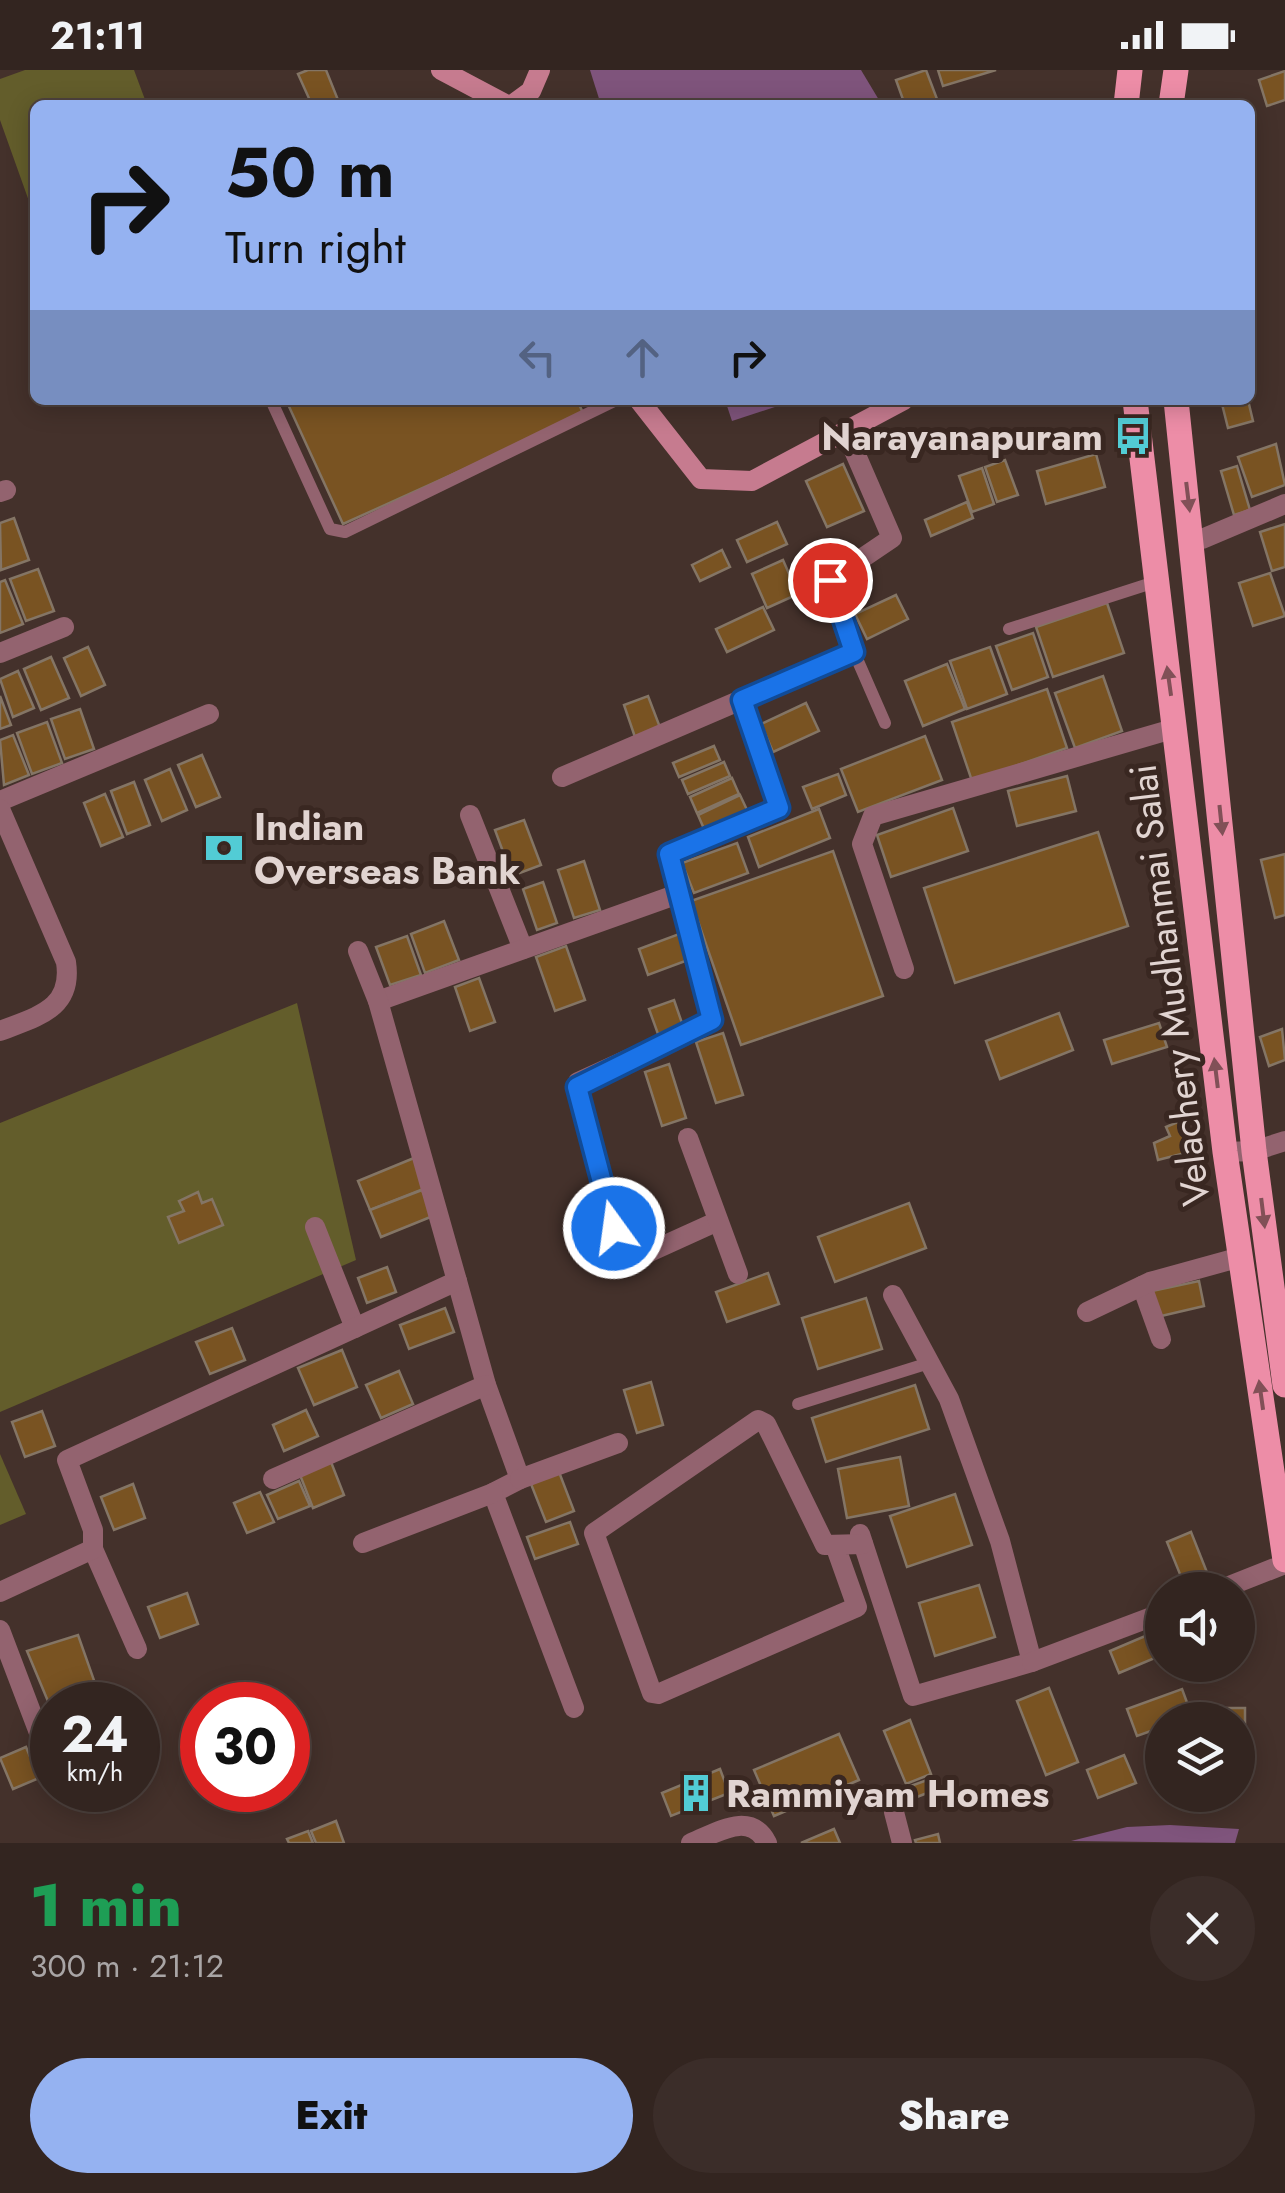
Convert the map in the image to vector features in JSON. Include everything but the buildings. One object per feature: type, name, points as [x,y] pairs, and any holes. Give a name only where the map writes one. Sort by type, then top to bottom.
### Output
[{"type":"main road","points":[[1127,100],[1130,70]]},
{"type":"main road","points":[[1173,100],[1176,70]]},
{"type":"main road","name":"Velachery Mudhanmai Salai","points":[[1136,405],[1226,1152],[1285,1562]]},
{"type":"main road","name":"Velachery Mudhanmai Salai","points":[[1177,405],[1254,1150],[1285,1385]]},
{"type":"street","points":[[441,70],[500,100]]},
{"type":"street","points":[[518,100],[531,91],[540,70]]},
{"type":"street","points":[[643,405],[701,478],[752,481],[895,405]]},
{"type":"street","points":[[562,776],[854,652],[830,580],[892,538],[846,432]]},
{"type":"street","points":[[1193,537],[1202,539],[1285,504]]},
{"type":"street","points":[[0,653],[64,627]]},
{"type":"street","points":[[718,1220],[623,1264],[577,1087],[712,1020],[669,854],[779,808],[742,700]]},
{"type":"street","points":[[0,801],[209,714]]},
{"type":"street","points":[[904,969],[862,844],[863,831],[872,816],[1176,728]]},
{"type":"street","points":[[0,809],[66,962],[68,980],[64,997],[50,1011],[0,1031]]},
{"type":"street","points":[[470,815],[523,949]]},
{"type":"street","points":[[378,1001],[678,894]]},
{"type":"street","points":[[358,951],[378,1001],[486,1385],[520,1479]]},
{"type":"street","points":[[688,1138],[738,1274]]},
{"type":"street","points":[[1226,1152],[1254,1150],[1285,1141]]},
{"type":"street","points":[[315,1227],[356,1328]]},
{"type":"street","points":[[1088,1312],[1142,1286],[1241,1257]]},
{"type":"street","points":[[137,1649],[93,1549],[93,1530],[67,1460],[457,1281]]},
{"type":"street","points":[[1142,1286],[1161,1339]]},
{"type":"street","points":[[893,1295],[949,1399],[1000,1541],[1032,1662]]},
{"type":"street","points":[[272,1479],[486,1385]]},
{"type":"street","points":[[836,1548],[857,1607],[658,1694],[652,1692],[594,1533],[758,1420],[766,1424],[825,1546],[836,1548],[861,1538],[913,1696],[1032,1662],[1145,1619]]},
{"type":"street","points":[[362,1543],[618,1443]]},
{"type":"street","points":[[494,1492],[574,1708]]},
{"type":"street","points":[[0,1592],[93,1549]]},
{"type":"street","points":[[1255,1575],[1285,1562]]},
{"type":"street","points":[[849,1584],[873,1578]]},
{"type":"street","points":[[0,1630],[30,1709]]},
{"type":"street","points":[[894,1812],[902,1843]]},
{"type":"street","points":[[691,1843],[736,1825],[749,1825],[760,1830],[767,1843]]},
{"type":"lane","points":[[273,405],[330,530],[344,532],[594,405]]},
{"type":"lane","points":[[1009,629],[1156,582]]},
{"type":"lane","points":[[854,652],[885,723]]},
{"type":"lane","points":[[798,1404],[929,1363]]},
{"type":"shaded area","points":[[25,70],[134,70],[145,100],[30,100],[30,204],[0,120],[0,79]]},
{"type":"shaded area","points":[[590,70],[861,70],[879,100],[599,100]]},
{"type":"shaded area","points":[[727,405],[781,405],[732,421]]},
{"type":"shaded area","points":[[297,1003],[356,1260],[0,1412],[0,1123]]},
{"type":"shaded area","points":[[0,1454],[26,1514],[0,1525]]},
{"type":"shaded area","points":[[1127,1827],[1239,1829],[1235,1843],[1071,1841]]},
{"type":"place","name":"Narayanapuram","points":[[1133,436]]},
{"type":"place","name":"Indian Overseas Bank","points":[[224,848]]},
{"type":"place","name":"Rammiyam Homes","points":[[696,1793]]},
{"type":"route","points":[[614,1228],[578,1082],[712,1020],[669,854],[779,808],[742,700],[854,652],[830,580]]}]
